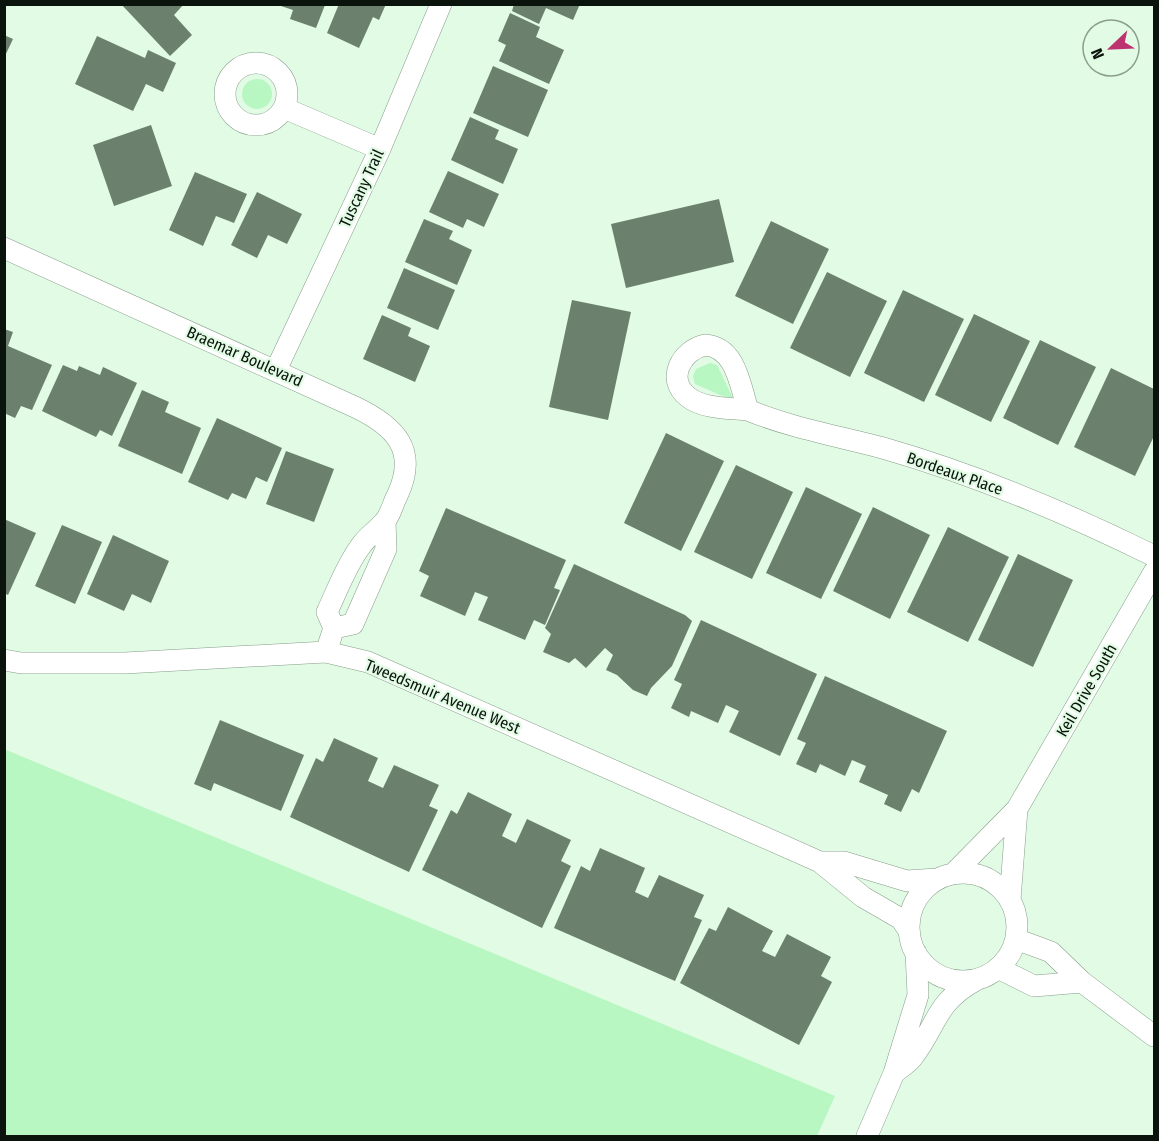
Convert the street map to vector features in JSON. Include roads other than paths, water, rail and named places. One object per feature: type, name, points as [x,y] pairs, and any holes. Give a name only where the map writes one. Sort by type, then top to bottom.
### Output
[{"type":"street","name":"Tuscany Trail","points":[[276,370],[380,149],[441,4]]},
{"type":"street","points":[[284,108],[380,149]]},
{"type":"street","name":"Braemar Boulevard","points":[[4,248],[373,415],[391,429],[402,444],[406,461],[404,477],[385,521],[386,549],[353,624],[334,628],[326,652]]},
{"type":"street","name":"Bordeaux Place","points":[[747,410],[770,420],[884,449],[978,479],[1034,501],[1155,556]]},
{"type":"street","name":"Keil Drive South","points":[[945,877],[1017,809],[1155,572]]},
{"type":"street","name":"Tweedsmuir Avenue West","points":[[4,660],[21,663],[125,663],[326,652],[368,662],[820,862],[863,897],[901,919],[909,931]]},
{"type":"street","name":"Keil Drive South","points":[[1010,900],[1017,809]]},
{"type":"street","name":"Tweedsmuir Avenue West","points":[[820,862],[844,862],[907,881],[945,877]]},
{"type":"street","points":[[867,1137],[894,1073],[918,995],[916,953],[909,931],[912,910],[921,892],[945,877],[970,873],[986,878],[1000,887],[1010,900],[1016,916],[1016,939],[1013,948],[998,968],[957,991],[944,1003],[912,1058],[894,1073]]},
{"type":"street","points":[[1016,939],[1051,952],[1082,982],[1155,1036]]},
{"type":"street","points":[[916,953],[927,967],[942,977],[958,981],[976,980]]},
{"type":"street","points":[[998,968],[1034,986],[1082,982]]}]
